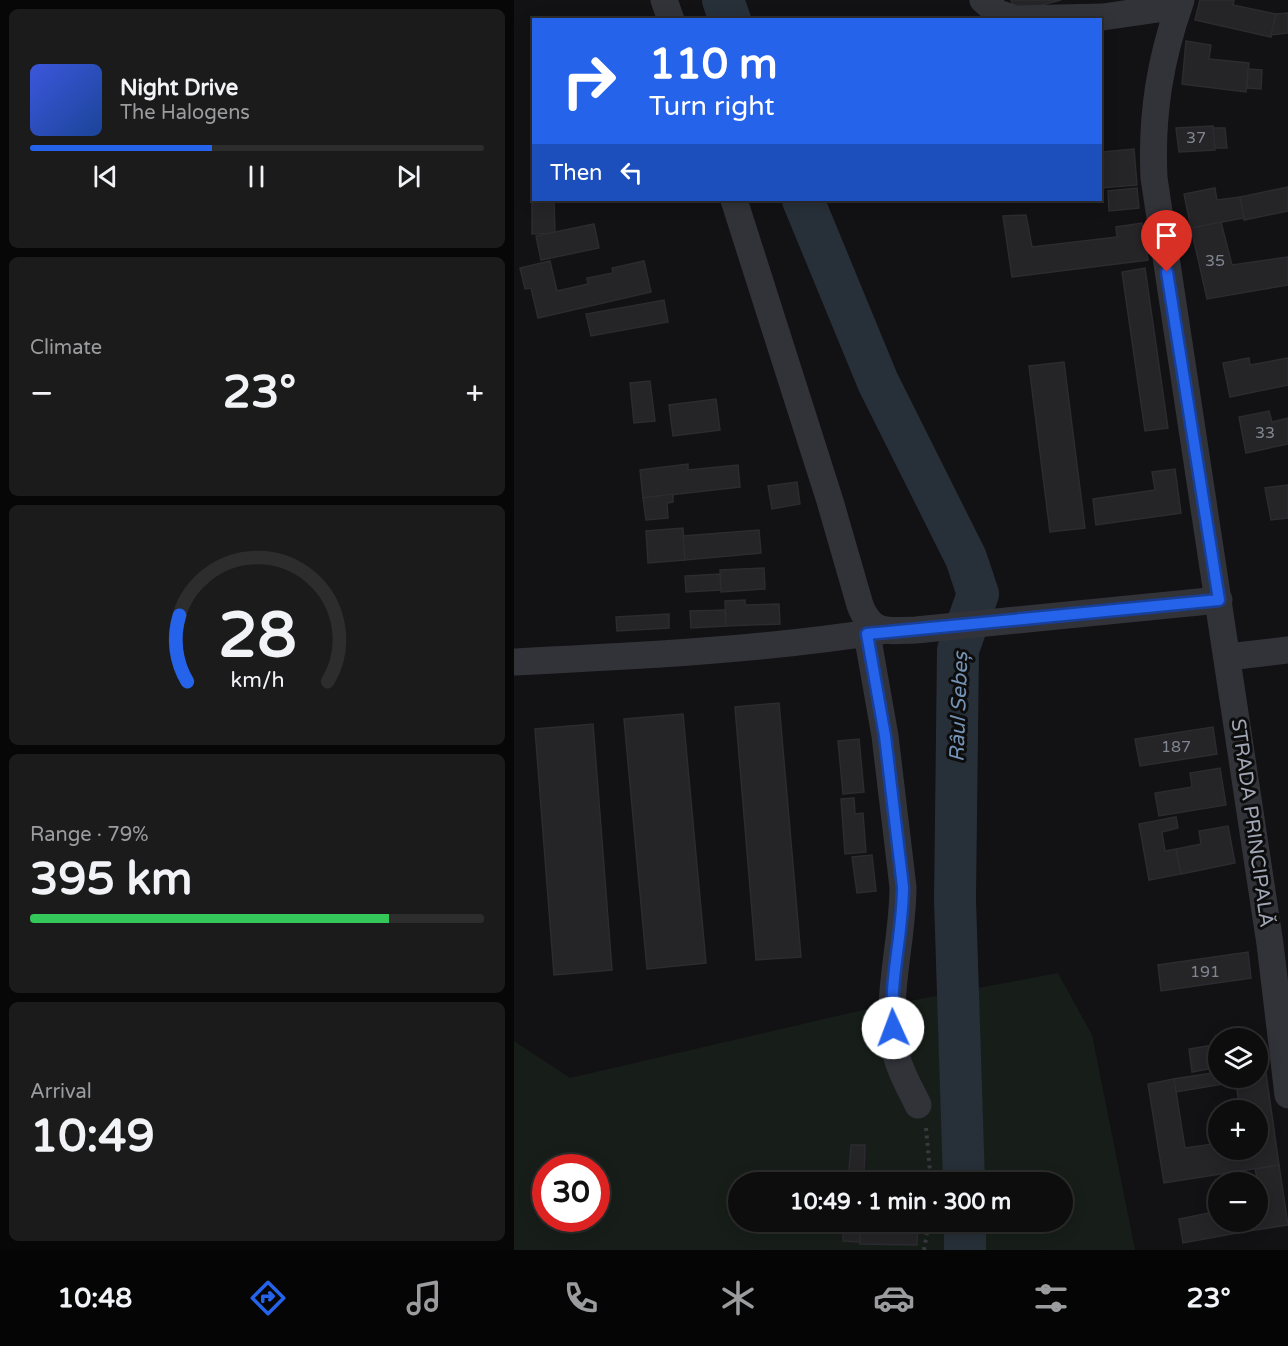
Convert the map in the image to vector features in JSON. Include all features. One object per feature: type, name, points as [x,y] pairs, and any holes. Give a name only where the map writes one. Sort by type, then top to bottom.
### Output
[{"type":"street","points":[[664,0],[670,18]]},
{"type":"street","name":"STRADA PRINCIPALĂ","points":[[983,0],[998,13],[1013,18]]},
{"type":"street","name":"STRADA PRINCIPALĂ","points":[[1060,18],[1103,17],[1180,3],[1164,55],[1156,97],[1152,139],[1154,178],[1270,944],[1288,1095]]},
{"type":"street","points":[[734,201],[827,489],[860,605],[868,621],[875,628],[903,887],[892,1014],[900,1065],[918,1105]]},
{"type":"street","points":[[514,662],[673,653],[1219,600]]},
{"type":"street","points":[[1228,657],[1288,650]]},
{"type":"path","points":[[918,1105],[926,1127],[930,1172]]},
{"type":"path","points":[[924,1250],[927,1232]]},
{"type":"shaded area","points":[[1058,973],[1092,1035],[1135,1250],[514,1250],[514,1041],[570,1078],[867,1009]]},
{"type":"building","points":[[1011,0],[1061,0],[1015,12]]},
{"type":"building","points":[[1200,0],[1234,0],[1233,5],[1276,14],[1271,37],[1195,20]]},
{"type":"building","points":[[1288,13],[1288,33],[1271,35],[1276,14]]},
{"type":"building","points":[[1186,41],[1211,45],[1209,59],[1249,63],[1246,92],[1182,84]]},
{"type":"building","points":[[1248,69],[1262,70],[1261,89],[1247,88]]},
{"type":"building","points":[[1213,126],[1215,150],[1179,152],[1176,128]]},
{"type":"building","points":[[1213,128],[1225,128],[1227,148],[1215,148]]},
{"type":"building","points":[[1134,149],[1137,185],[1102,188],[1103,152]]},
{"type":"building","points":[[1288,187],[1288,211],[1244,220],[1240,197]]},
{"type":"building","points":[[1137,188],[1139,208],[1109,211],[1108,191]]},
{"type":"building","points":[[1215,188],[1217,200],[1240,197],[1244,218],[1191,228],[1184,194]]},
{"type":"building","points":[[532,201],[554,201],[555,233],[532,234]]},
{"type":"building","points":[[1026,215],[1032,247],[1117,237],[1116,227],[1142,223],[1148,260],[1012,277],[1003,216]]},
{"type":"building","points":[[1221,222],[1232,265],[1288,257],[1288,285],[1207,299],[1191,228]]},
{"type":"building","points":[[594,224],[599,248],[541,260],[536,236]]},
{"type":"building","points":[[550,261],[557,291],[588,284],[587,278],[613,273],[612,268],[644,261],[651,292],[538,318],[531,288],[525,289],[520,268]]},
{"type":"building","points":[[1145,268],[1168,428],[1145,431],[1122,272]]},
{"type":"building","points":[[664,300],[668,322],[591,336],[586,314]]},
{"type":"building","points":[[1249,358],[1250,365],[1288,358],[1288,385],[1230,397],[1223,363]]},
{"type":"building","points":[[1064,362],[1085,528],[1050,532],[1029,366]]},
{"type":"building","points":[[650,381],[655,421],[634,423],[630,383]]},
{"type":"building","points":[[716,399],[720,430],[673,436],[669,405]]},
{"type":"building","points":[[1269,411],[1272,422],[1288,418],[1288,444],[1246,453],[1239,417]]},
{"type":"building","points":[[688,464],[688,470],[738,465],[740,487],[643,498],[640,470]]},
{"type":"building","points":[[1175,469],[1181,513],[1096,525],[1093,499],[1155,490],[1152,472]]},
{"type":"building","points":[[797,482],[800,504],[772,509],[768,486]]},
{"type":"building","points":[[1288,485],[1288,518],[1271,520],[1265,488]]},
{"type":"building","points":[[673,494],[673,502],[667,503],[668,518],[646,520],[643,498]]},
{"type":"building","points":[[683,528],[685,560],[648,563],[646,531]]},
{"type":"building","points":[[759,530],[761,553],[685,560],[683,536]]},
{"type":"building","points":[[764,568],[765,589],[721,592],[720,570]]},
{"type":"building","points":[[720,574],[721,590],[686,592],[685,576]]},
{"type":"building","points":[[745,600],[745,605],[779,604],[780,624],[726,626],[725,601]]},
{"type":"building","points":[[725,610],[726,626],[691,628],[690,611]]},
{"type":"building","points":[[669,614],[669,628],[617,631],[616,617]]},
{"type":"building","points":[[779,703],[801,957],[756,960],[735,707]]},
{"type":"building","points":[[683,714],[706,963],[647,969],[624,719]]},
{"type":"building","points":[[593,724],[612,970],[554,975],[535,729]]},
{"type":"building","points":[[1213,727],[1217,754],[1140,766],[1135,739]]},
{"type":"building","points":[[859,739],[864,792],[843,794],[838,741]]},
{"type":"building","points":[[1220,768],[1226,805],[1159,816],[1155,793],[1192,787],[1190,773]]},
{"type":"building","points":[[854,798],[855,814],[863,813],[866,852],[845,854],[841,799]]},
{"type":"building","points":[[1176,817],[1178,828],[1162,832],[1165,851],[1176,849],[1181,874],[1149,880],[1139,824]]},
{"type":"building","points":[[1228,826],[1235,863],[1181,874],[1176,849],[1201,844],[1199,831]]},
{"type":"building","points":[[872,855],[876,891],[857,893],[852,857]]},
{"type":"building","points":[[1248,952],[1251,978],[1161,991],[1158,965]]},
{"type":"building","points":[[1208,1046],[1208,1069],[1192,1072],[1189,1049]]},
{"type":"building","points":[[1208,1074],[1208,1087],[1176,1092],[1174,1079]]},
{"type":"building","points":[[1174,1079],[1185,1148],[1208,1145],[1208,1160],[1268,1160],[1268,1100],[1238,1100],[1237,1088],[1268,1087],[1279,1165],[1234,1172],[1208,1172],[1208,1176],[1164,1183],[1148,1084]]},
{"type":"building","points":[[851,1145],[865,1145],[864,1172],[849,1172]]},
{"type":"building","points":[[1279,1165],[1288,1225],[1268,1228],[1268,1172],[1256,1172],[1255,1169]]},
{"type":"building","points":[[1208,1213],[1208,1232],[1244,1232],[1183,1243],[1179,1219]]},
{"type":"building","points":[[843,1232],[860,1232],[860,1242],[843,1241]]},
{"type":"building","points":[[860,1232],[918,1232],[917,1245],[860,1244]]},
{"type":"waterway","name":"Râul Sebeș","points":[[723,0],[729,18]]},
{"type":"waterway","name":"Râul Sebeș","points":[[803,201],[878,382],[966,558],[978,594],[958,650],[955,900],[964,1172]]},
{"type":"waterway","name":"Râul Sebeș","points":[[965,1232],[965,1250]]},
{"type":"route","points":[[893,1028],[893,982],[903,907],[903,887],[885,736],[867,634],[1219,600],[1167,272]]}]
